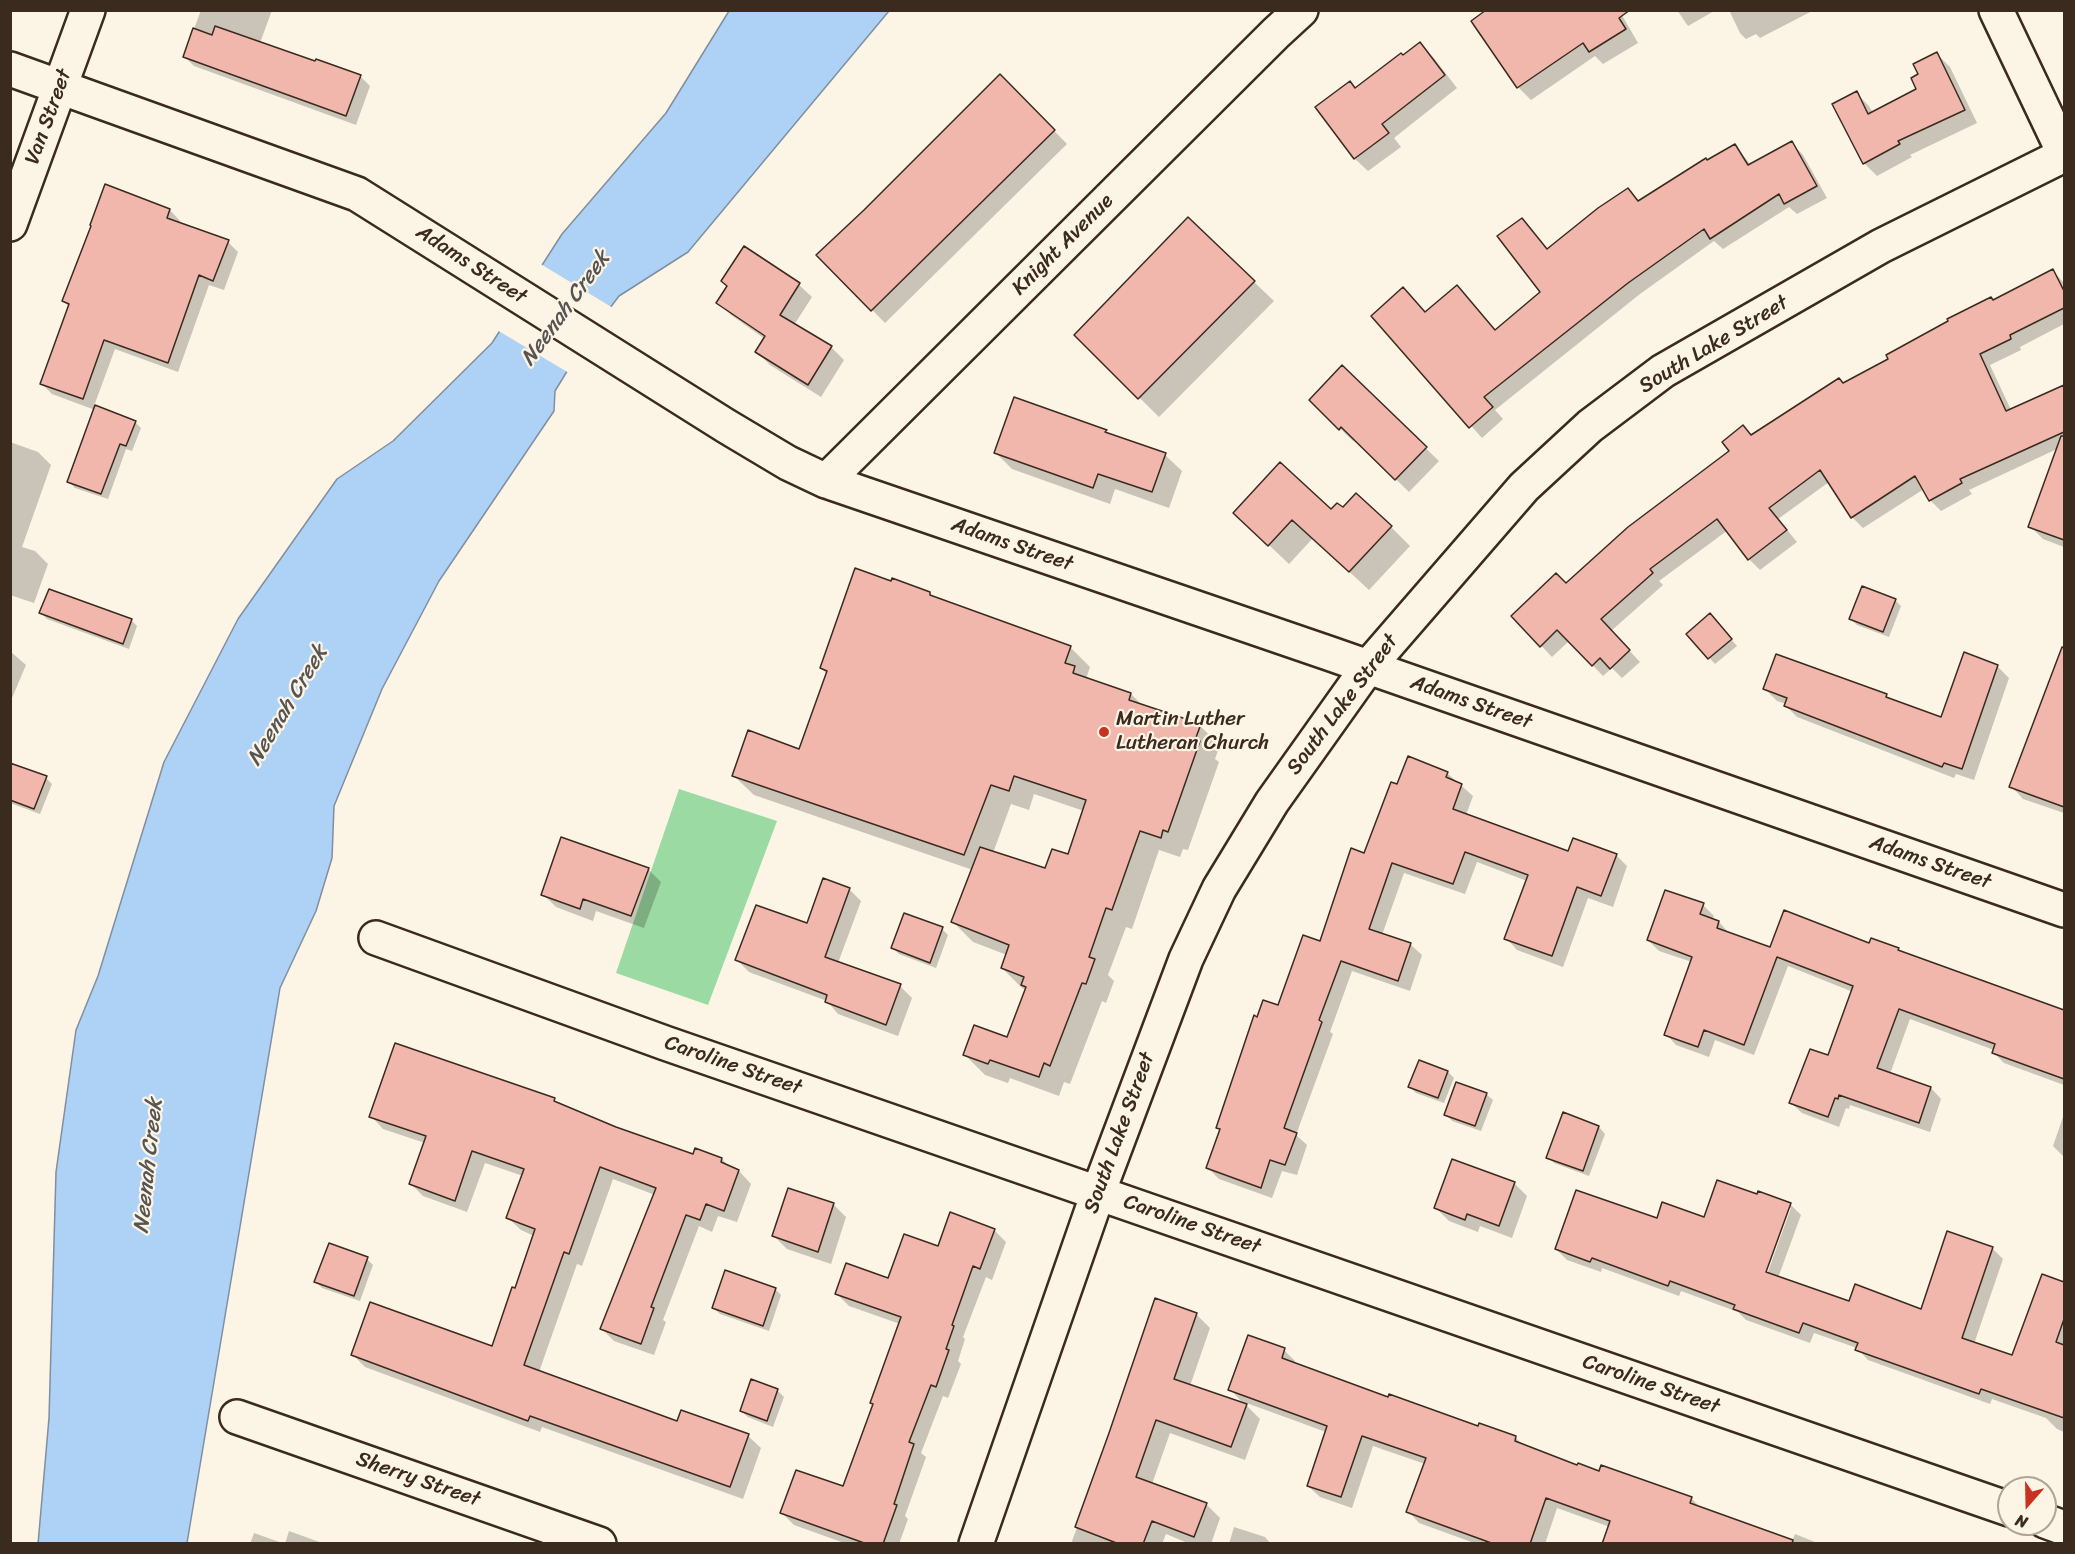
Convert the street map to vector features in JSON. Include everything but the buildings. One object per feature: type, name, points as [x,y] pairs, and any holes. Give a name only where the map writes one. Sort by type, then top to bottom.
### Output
[{"type":"street","name":"Van Street","points":[[10,224],[88,10]]},
{"type":"street","name":"Knight Avenue","points":[[826,481],[1301,10]]},
{"type":"street","points":[[1996,10],[2064,154]]},
{"type":"street","name":"Adams Street","points":[[10,69],[357,194],[726,426],[788,463],[826,481],[2064,910]]},
{"type":"street","name":"South Lake Street","points":[[976,1544],[1098,1193],[1176,981],[1219,889],[1272,802],[1368,667],[1524,487],[1590,426],[1663,371],[1881,246],[2064,154]]},
{"type":"street","name":"Caroline Street","points":[[376,938],[653,1039],[1997,1505]]},
{"type":"street","name":"Sherry Street","points":[[237,1417],[599,1544]]},
{"type":"green space","points":[[679,789],[777,821],[708,1005],[616,973]]},
{"type":"water","name":"Neenah Creek","points":[[729,11],[889,11],[688,252],[619,296],[588,337],[555,391],[554,411],[439,581],[382,689],[334,806],[332,858],[316,911],[280,988],[187,1543],[38,1544],[49,1418],[56,1172],[76,1030],[98,976],[164,762],[238,619],[337,479],[393,441],[492,343],[562,234],[666,113]]},
{"type":"pier","points":[[539,263],[613,308],[590,338],[569,373],[497,330]]},
{"type":"place","name":"Martin Luther Lutheran Church","points":[[1104,732]]}]
